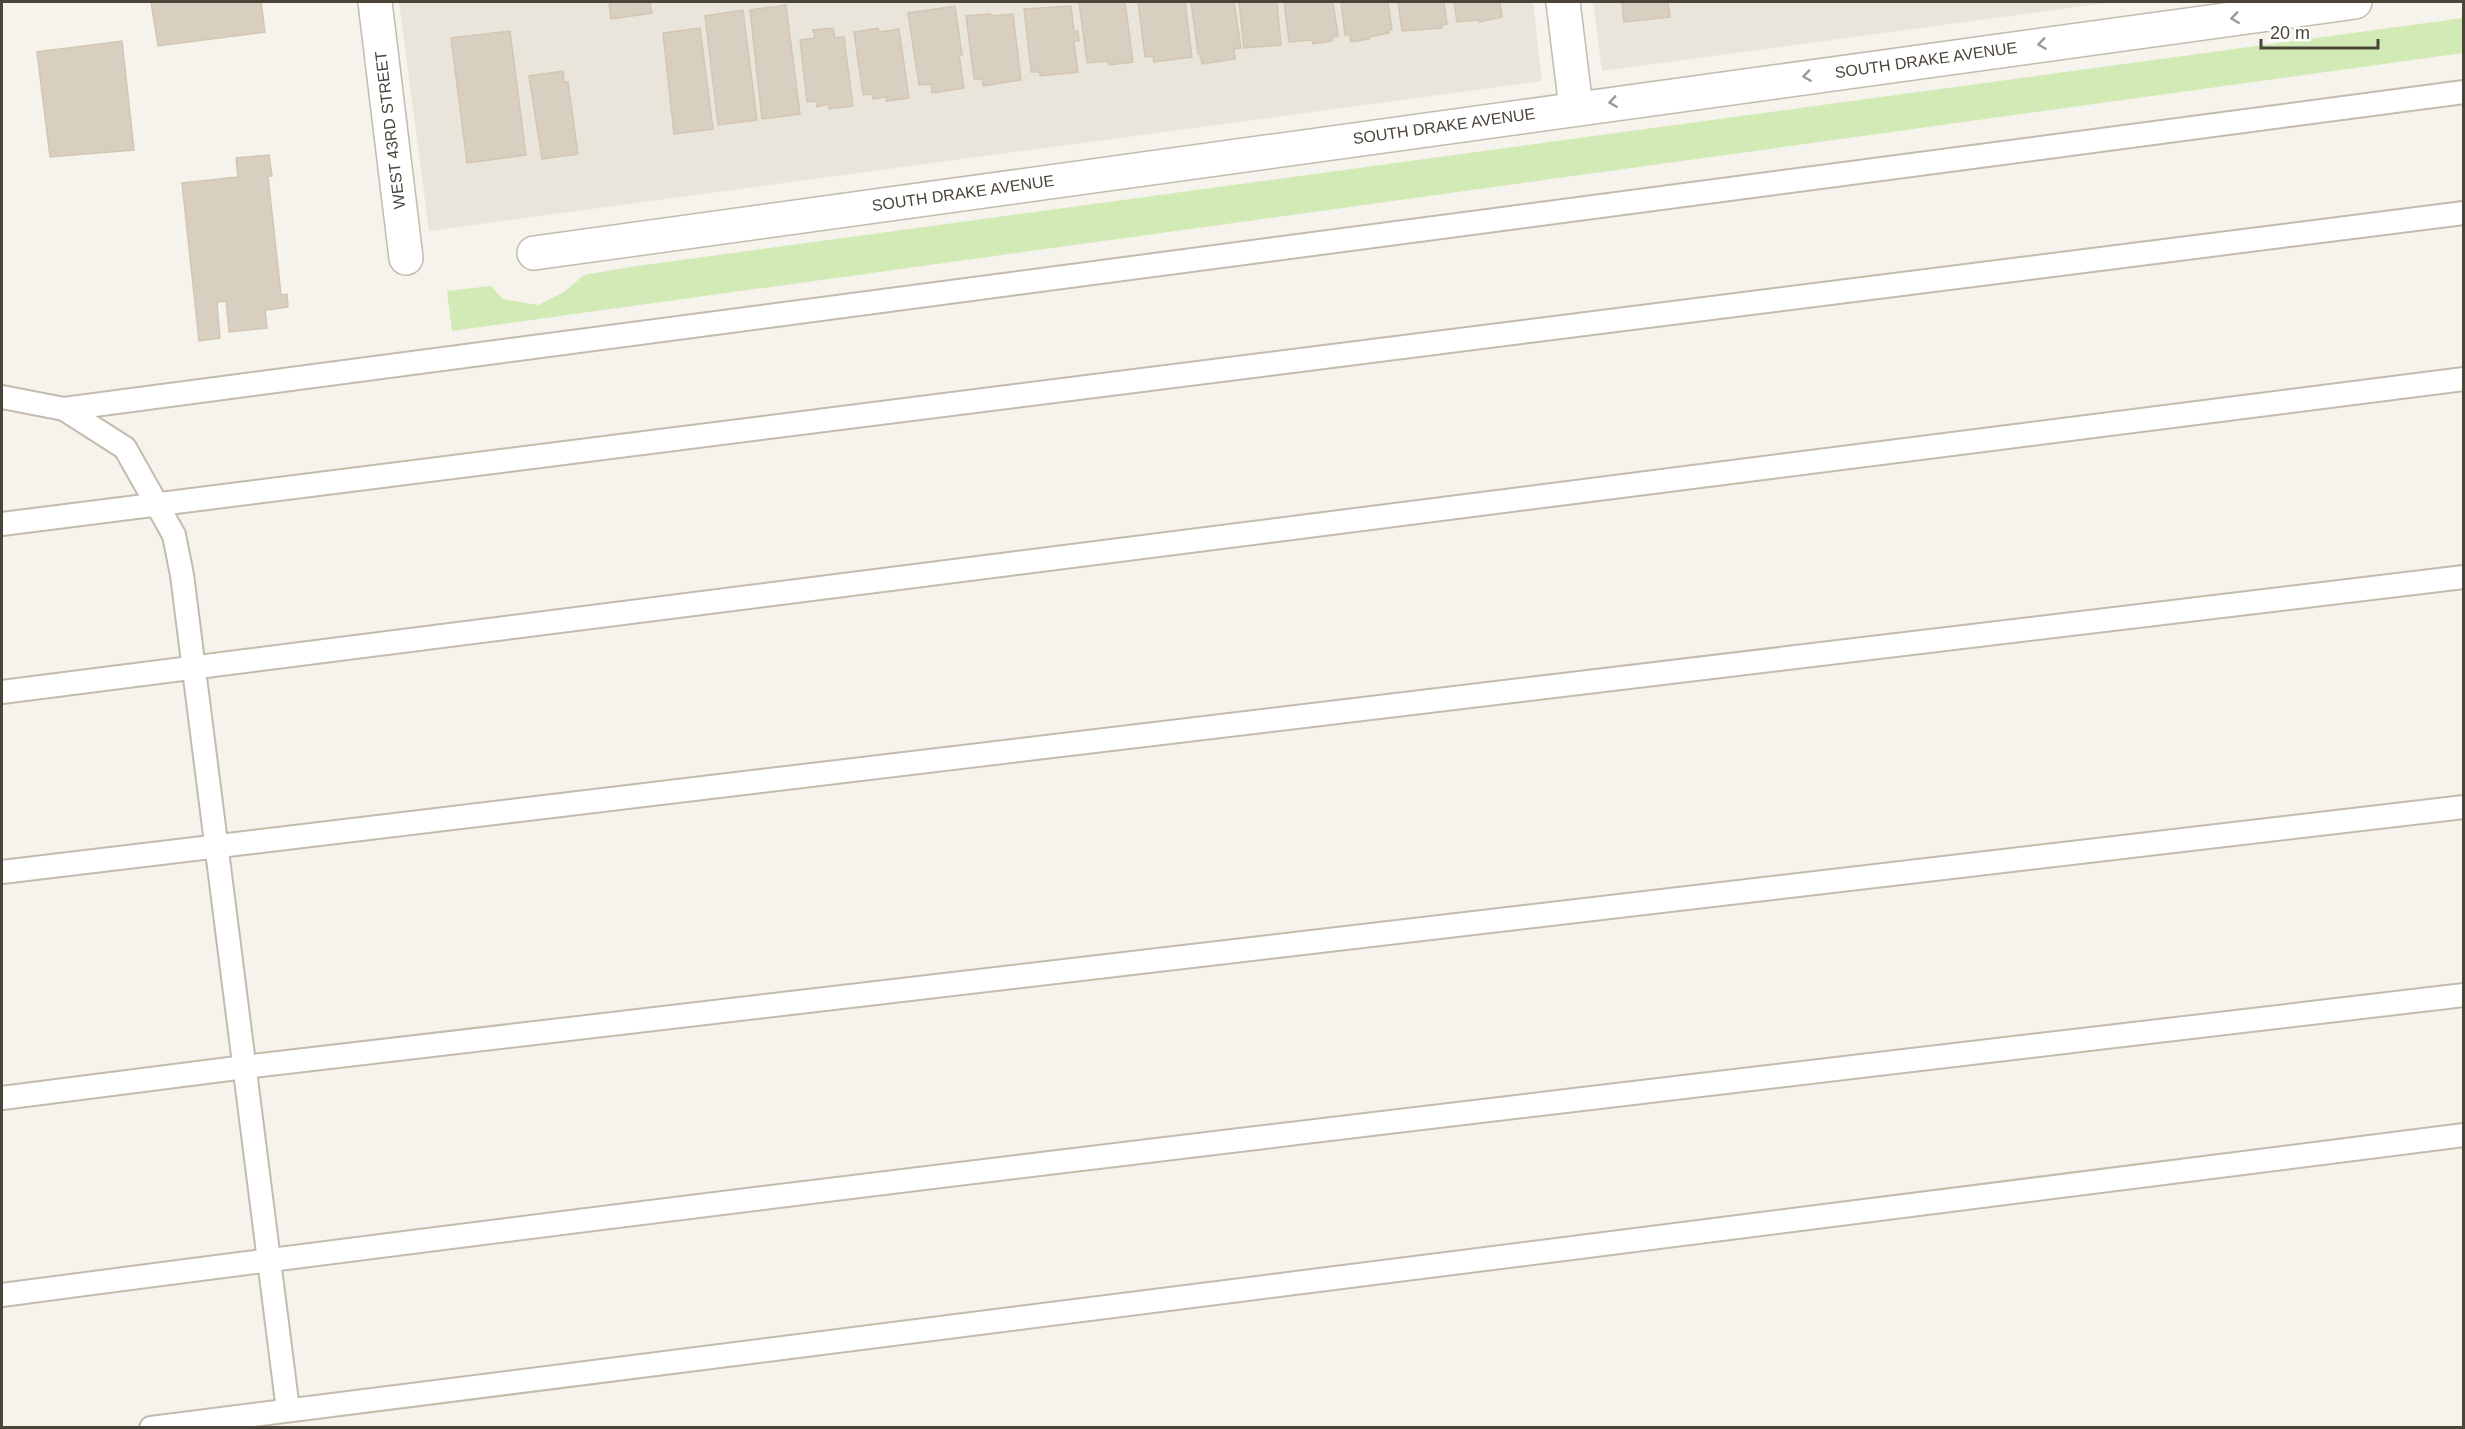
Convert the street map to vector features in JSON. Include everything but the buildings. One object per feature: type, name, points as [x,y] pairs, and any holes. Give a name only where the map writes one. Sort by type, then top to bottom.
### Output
[{"type":"street","name":"WEST 43RD STREET","points":[[375,2],[406,258]]},
{"type":"street","points":[[1563,2],[1575,108]]},
{"type":"street","name":"SOUTH DRAKE AVENUE","points":[[534,253],[2355,2]]},
{"type":"lane","points":[[2,398],[64,409],[2463,92]]},
{"type":"lane","points":[[2,524],[2463,213]]},
{"type":"lane","points":[[2,692],[2463,379]]},
{"type":"lane","points":[[64,409],[125,448],[174,535],[182,575],[288,1410]]},
{"type":"lane","points":[[2,872],[2463,577]]},
{"type":"lane","points":[[2,1098],[245,1067],[2463,807]]},
{"type":"lane","points":[[2,1295],[1366,1124],[2463,995]]},
{"type":"lane","points":[[151,1428],[2463,1135]]},
{"type":"shaded area","points":[[399,2],[1533,2],[1542,81],[429,231]]},
{"type":"shaded area","points":[[1593,2],[2113,2],[1602,71]]},
{"type":"green space","points":[[2463,18],[2463,53],[452,331],[447,291],[491,286],[503,299],[538,305],[564,292],[584,275],[637,266]]}]
